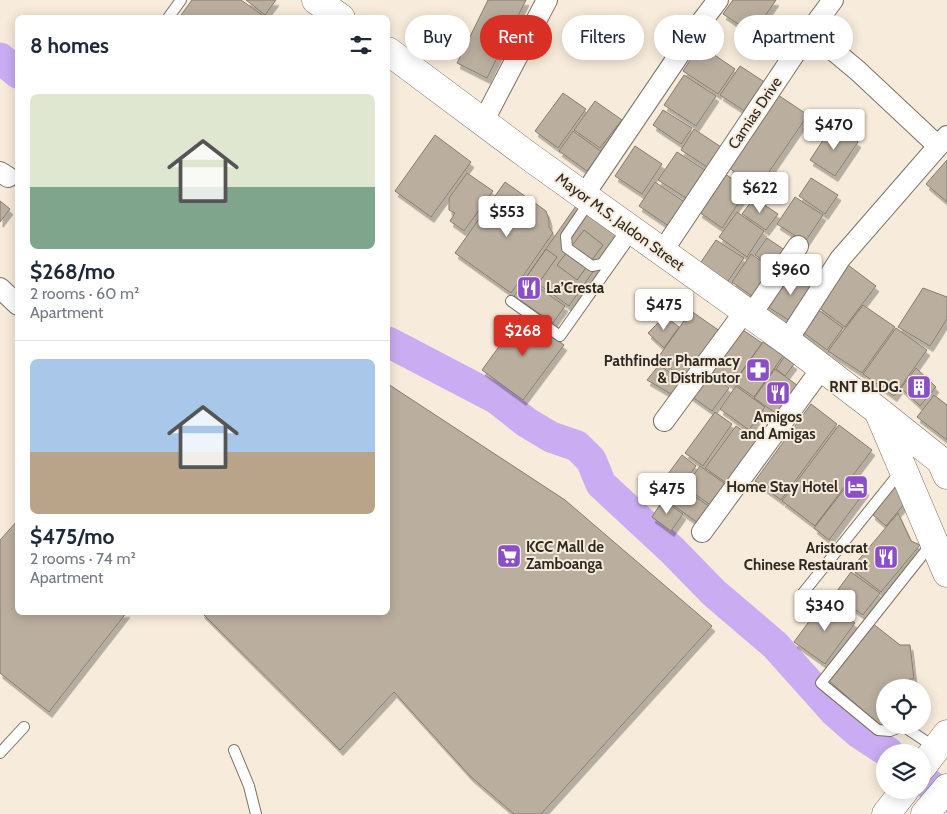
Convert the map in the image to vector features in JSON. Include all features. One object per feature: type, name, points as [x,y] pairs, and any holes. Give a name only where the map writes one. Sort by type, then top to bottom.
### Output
[{"type":"main road","points":[[316,0],[337,15]]},
{"type":"main road","name":"Mayor M.S. Jaldon Street","points":[[390,52],[483,122],[787,341],[877,410],[945,467]]},
{"type":"main road","name":"Mayor M.S. Jaldon Street","points":[[877,410],[947,573]]},
{"type":"main road","points":[[886,814],[897,799]]},
{"type":"street","points":[[483,122],[547,0]]},
{"type":"street","points":[[587,197],[702,21],[718,0]]},
{"type":"street","name":"Camias Drive","points":[[822,15],[833,0]]},
{"type":"street","name":"Camias Drive","points":[[662,252],[791,60]]},
{"type":"street","points":[[787,341],[840,259],[942,141],[845,60]]},
{"type":"street","points":[[664,421],[798,246]]},
{"type":"street","points":[[0,288],[15,302]]},
{"type":"street","points":[[702,532],[822,368]]},
{"type":"lane","points":[[170,15],[181,0]]},
{"type":"lane","points":[[587,197],[566,236],[567,248],[592,266],[602,264],[631,229]]},
{"type":"lane","points":[[511,301],[560,336],[631,229]]},
{"type":"lane","points":[[803,593],[903,469]]},
{"type":"lane","points":[[934,540],[821,683],[878,730],[890,732],[903,726],[938,746]]},
{"type":"lane","points":[[0,754],[24,727]]},
{"type":"lane","points":[[234,750],[249,786],[256,814]]},
{"type":"building","points":[[192,0],[241,0],[262,15],[181,15]]},
{"type":"building","points":[[246,0],[276,0],[265,15]]},
{"type":"building","points":[[488,0],[526,0],[518,15],[481,15]]},
{"type":"building","points":[[733,0],[776,0],[766,15],[734,15],[734,21],[723,14]]},
{"type":"building","points":[[480,16],[480,60],[496,60],[487,78],[457,63],[458,60],[470,60],[470,37]]},
{"type":"building","points":[[690,60],[722,60],[735,69],[718,94],[683,71]]},
{"type":"building","points":[[740,66],[766,83],[746,112],[720,95]]},
{"type":"building","points":[[684,75],[716,96],[696,126],[664,105]]},
{"type":"building","points":[[563,93],[586,109],[558,148],[535,131]]},
{"type":"building","points":[[778,95],[808,115],[758,188],[729,168]]},
{"type":"building","points":[[595,101],[622,120],[600,148],[574,130]]},
{"type":"building","points":[[663,110],[692,128],[681,144],[653,125]]},
{"type":"building","points":[[833,125],[858,142],[835,176],[810,160]]},
{"type":"building","points":[[694,129],[724,149],[710,169],[681,150]]},
{"type":"building","points":[[573,131],[602,152],[587,171],[559,151]]},
{"type":"building","points":[[435,135],[471,162],[431,217],[395,191]]},
{"type":"building","points":[[635,146],[662,164],[642,194],[615,176]]},
{"type":"building","points":[[677,152],[708,172],[689,200],[658,180]]},
{"type":"building","points":[[947,160],[947,202],[926,184]]},
{"type":"building","points":[[467,173],[493,191],[464,231],[450,221],[455,213],[449,210],[449,198]]},
{"type":"building","points":[[725,174],[748,189],[722,228],[699,212]]},
{"type":"building","points":[[811,178],[838,195],[825,214],[799,196]]},
{"type":"building","points":[[505,182],[546,211],[549,227],[553,233],[511,293],[455,253]]},
{"type":"building","points":[[655,182],[686,203],[670,227],[639,206]]},
{"type":"building","points":[[795,197],[823,215],[805,242],[777,224]]},
{"type":"building","points":[[754,198],[778,214],[766,230],[742,214]]},
{"type":"building","points":[[0,201],[10,209],[0,222]]},
{"type":"building","points":[[578,203],[620,233],[569,306],[527,276]]},
{"type":"building","points":[[737,212],[764,231],[747,257],[719,237]]},
{"type":"building","points":[[584,230],[603,245],[577,280],[557,265]]},
{"type":"building","points":[[767,238],[789,253],[777,270],[755,255]]},
{"type":"building","points":[[716,240],[744,258],[726,284],[699,265]]},
{"type":"building","points":[[546,249],[557,257],[538,284],[527,276]]},
{"type":"building","points":[[751,254],[776,271],[756,299],[732,282]]},
{"type":"building","points":[[848,265],[876,286],[845,327],[818,307]]},
{"type":"building","points":[[790,268],[817,286],[793,323],[765,305]]},
{"type":"building","points":[[526,279],[565,306],[553,323],[514,296]]},
{"type":"building","points":[[923,288],[947,297],[947,319],[930,346],[898,327]]},
{"type":"building","points":[[863,305],[895,327],[862,373],[828,351]]},
{"type":"building","points":[[816,308],[843,328],[827,350],[800,330]]},
{"type":"building","points":[[691,311],[724,334],[689,382],[657,359]]},
{"type":"building","points":[[522,315],[564,345],[523,400],[482,370]]},
{"type":"building","points":[[665,316],[679,327],[664,348],[648,333]]},
{"type":"building","points":[[737,326],[762,343],[732,385],[707,368]]},
{"type":"building","points":[[896,328],[927,350],[894,396],[863,374]]},
{"type":"building","name":"Pathfinder Pharmacy & Distributor","points":[[763,342],[783,356],[754,397],[734,383]]},
{"type":"building","points":[[784,357],[794,364],[785,376],[776,369]]},
{"type":"building","points":[[659,365],[689,385],[678,398],[647,380]]},
{"type":"building","name":"RNT BLDG.","points":[[916,368],[936,387],[920,406],[901,388]]},
{"type":"building","name":"Amigos and Amigas","points":[[775,369],[801,388],[781,417],[754,398]]},
{"type":"building","points":[[705,370],[729,388],[712,411],[688,394]]},
{"type":"building","name":"KCC Mall de Zamboanga","points":[[390,385],[565,500],[712,626],[541,814],[514,814],[470,776],[394,692],[340,750],[204,615],[390,615]]},
{"type":"building","points":[[736,386],[765,407],[749,430],[720,409]]},
{"type":"building","points":[[934,395],[947,405],[947,440],[917,417]]},
{"type":"building","points":[[811,404],[837,424],[781,500],[755,481]]},
{"type":"building","points":[[715,412],[732,424],[703,466],[685,453]]},
{"type":"building","points":[[839,425],[872,450],[815,526],[782,501]]},
{"type":"building","points":[[736,426],[762,444],[732,487],[705,468]]},
{"type":"building","points":[[682,455],[696,466],[683,484],[668,474]]},
{"type":"building","points":[[700,466],[731,488],[716,509],[685,487]]},
{"type":"building","points":[[671,479],[714,510],[702,526],[659,495]]},
{"type":"building","points":[[852,479],[866,490],[829,540],[814,528]]},
{"type":"building","points":[[896,485],[905,503],[886,526],[872,514]]},
{"type":"building","points":[[663,500],[683,514],[671,531],[652,517]]},
{"type":"building","name":"Aristocrat Chinese Restaurant","points":[[898,513],[911,541],[920,545],[881,592],[851,569]]},
{"type":"building","points":[[15,523],[15,615],[125,615],[49,712],[0,673],[0,540]]},
{"type":"building","points":[[851,572],[880,593],[863,615],[834,595]]},
{"type":"building","points":[[824,601],[855,623],[825,664],[794,642]]},
{"type":"building","points":[[872,623],[900,645],[910,645],[914,679],[876,679],[876,722],[828,680]]},
{"type":"waterway","points":[[0,58],[15,70]]},
{"type":"waterway","points":[[390,343],[497,399],[526,422],[551,437],[577,446],[591,460],[601,484],[673,551],[714,593],[775,645],[834,711],[859,733],[876,744]]},
{"type":"waterway","points":[[931,785],[947,797]]},
{"type":"place","name":"La’Cresta","points":[[529,288]]},
{"type":"place","name":"Pathfinder Pharmacy & Distributor","points":[[758,370]]},
{"type":"place","name":"RNT BLDG.","points":[[919,387]]},
{"type":"place","name":"Amigos and Amigas","points":[[778,393]]},
{"type":"place","name":"Home Stay Hotel","points":[[856,487]]},
{"type":"place","name":"KCC Mall de Zamboanga","points":[[509,556]]},
{"type":"place","name":"Aristocrat Chinese Restaurant","points":[[886,557]]}]
